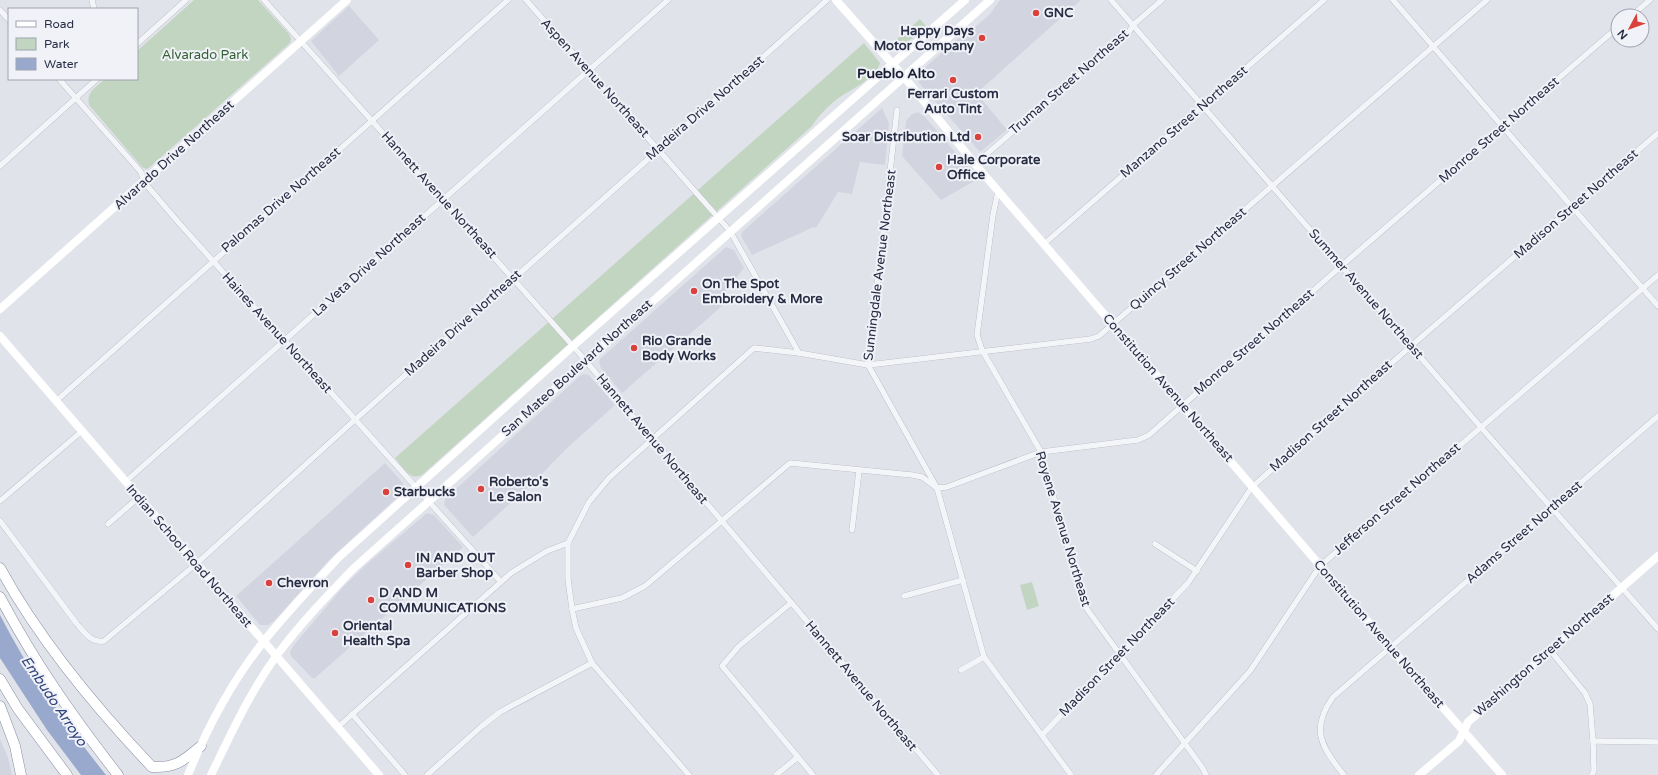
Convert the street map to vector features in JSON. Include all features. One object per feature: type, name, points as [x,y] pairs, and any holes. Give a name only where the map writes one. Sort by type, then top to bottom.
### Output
[{"type":"highway","points":[[0,568],[20,604],[44,639],[132,746],[160,775]]},
{"type":"highway","points":[[0,597],[19,633],[58,696],[118,775]]},
{"type":"highway","points":[[0,679],[18,709],[67,775]]},
{"type":"highway","points":[[0,706],[15,746],[21,775]]},
{"type":"highway","points":[[152,767],[165,768],[176,766],[201,746]]},
{"type":"street","points":[[138,43],[186,0]]},
{"type":"street","name":"Hannett Avenue Northeast","points":[[264,0],[514,278],[938,775]]},
{"type":"street","name":"Alvarado Drive Northeast","points":[[0,309],[347,0]]},
{"type":"street","name":"Palomas Drive Northeast","points":[[56,401],[508,0]]},
{"type":"street","name":"Aspen Avenue Northeast","points":[[526,0],[730,231],[799,353]]},
{"type":"street","name":"La Veta Drive Northeast","points":[[125,482],[668,0]]},
{"type":"street","name":"Madeira Drive Northeast","points":[[0,521],[69,614],[89,638],[97,642],[104,641],[196,564],[658,149],[827,0]]},
{"type":"street","name":"Constitution Avenue Northeast","points":[[836,0],[893,64],[998,191],[1252,487],[1502,775]]},
{"type":"street","name":"San Mateo Boulevard Northeast","points":[[188,775],[201,746],[229,693],[264,641],[309,588],[339,557],[573,346],[964,0]]},
{"type":"street","name":"San Mateo Boulevard Northeast","points":[[212,775],[243,710],[276,656],[321,602],[353,569],[585,360],[990,0]]},
{"type":"street","name":"Summer Avenue Northeast","points":[[1111,0],[1481,428],[1658,629]]},
{"type":"street","name":"Truman Street Northeast","points":[[976,164],[1129,32],[1133,25],[1162,0]]},
{"type":"street","name":"Manzano Street Northeast","points":[[1044,244],[1324,0]]},
{"type":"street","points":[[1393,0],[1658,306]]},
{"type":"street","name":"Quincy Street Northeast","points":[[799,353],[868,365],[982,350],[1092,339],[1099,336],[1487,0]]},
{"type":"street","points":[[1640,8],[1650,0]]},
{"type":"street","points":[[0,10],[8,19]]},
{"type":"street","name":"Monroe Street Northeast","points":[[937,488],[947,487],[1041,452],[1138,440],[1149,435],[1341,266],[1610,34]]},
{"type":"street","name":"Haines Avenue Northeast","points":[[60,80],[141,172],[144,182],[213,261],[416,489],[430,501],[501,582]]},
{"type":"street","points":[[0,166],[97,80]]},
{"type":"street","name":"Sunningdale Avenue Northeast","points":[[897,110],[868,365],[937,488],[984,657],[1070,775]]},
{"type":"street","name":"Madison Street Northeast","points":[[1042,735],[1120,656],[1188,583],[1252,487],[1411,346],[1658,133]]},
{"type":"street","name":"Royene Avenue Northeast","points":[[998,191],[993,215],[977,335],[982,350],[1041,452],[1084,605],[1206,775]]},
{"type":"street","name":"Jefferson Street Northeast","points":[[1156,775],[1250,671],[1320,566],[1658,275]]},
{"type":"street","name":"Indian School Road Northeast","points":[[0,336],[138,498],[379,775]]},
{"type":"street","points":[[689,775],[592,663],[576,628],[572,609],[568,579],[568,543],[589,502],[609,478],[754,348],[799,353]]},
{"type":"street","name":"Adams Street Northeast","points":[[1344,775],[1326,752],[1322,741],[1320,726],[1324,710],[1333,697],[1658,416]]},
{"type":"street","points":[[0,501],[82,431]]},
{"type":"street","points":[[572,609],[622,598],[644,586],[673,564],[722,520],[790,463],[859,471],[912,475],[922,478],[937,488]]},
{"type":"street","points":[[852,530],[859,471]]},
{"type":"street","points":[[108,524],[138,498]]},
{"type":"street","points":[[338,727],[511,573],[547,551],[568,543]]},
{"type":"street","points":[[1155,544],[1197,571]]},
{"type":"street","name":"Washington Street Northeast","points":[[1419,775],[1459,741],[1468,722],[1658,556]]},
{"type":"street","points":[[904,596],[962,580]]},
{"type":"street","points":[[791,603],[739,646],[722,666],[813,775]]},
{"type":"street","points":[[1550,650],[1586,693],[1590,704],[1594,770],[1592,775]]},
{"type":"street","points":[[961,670],[984,657]]},
{"type":"street","points":[[427,775],[500,712],[592,663]]},
{"type":"street","points":[[352,714],[405,775]]},
{"type":"street","points":[[1593,741],[1658,742]]},
{"type":"street","points":[[776,775],[798,757]]},
{"type":"shaded area","points":[[1000,0],[1081,0],[979,91],[979,96],[1007,130],[980,152],[919,83],[918,76],[920,72],[957,39],[967,34],[990,14]]},
{"type":"shaded area","points":[[349,6],[379,40],[339,76],[311,41]]},
{"type":"shaded area","points":[[882,108],[889,123],[885,165],[860,162],[852,194],[838,192],[816,228],[814,227],[752,255],[741,236],[742,232]]},
{"type":"shaded area","points":[[918,112],[925,117],[978,179],[941,200],[902,156],[906,121],[912,114]]},
{"type":"shaded area","points":[[726,247],[734,250],[744,268],[717,302],[722,306],[622,393],[601,368],[599,363],[600,359]]},
{"type":"shaded area","points":[[584,374],[589,375],[615,405],[473,537],[444,505],[445,499]]},
{"type":"shaded area","points":[[385,463],[403,483],[403,492],[330,559],[274,621],[268,625],[260,625],[236,596]]},
{"type":"shaded area","points":[[427,513],[434,515],[463,547],[315,678],[312,678],[291,656],[290,652],[294,645],[343,587],[367,564]]},
{"type":"shaded area","points":[[0,739],[8,758],[12,775],[0,775]]},
{"type":"green space","name":"Alvarado Park","points":[[194,0],[258,0],[289,34],[291,39],[290,43],[146,169],[142,167],[89,105],[88,100],[92,90],[104,80],[138,80],[138,50]]},
{"type":"green space","points":[[920,19],[926,26],[899,49],[895,50],[888,47]]},
{"type":"green space","points":[[864,43],[880,63],[874,74],[832,103],[812,126],[422,475],[410,475],[404,469],[395,458]]},
{"type":"green space","points":[[1032,582],[1039,606],[1027,610],[1020,585]]},
{"type":"water","points":[[0,615],[49,698],[106,775],[81,775],[47,730],[0,658]]},
{"type":"place","name":"GNC","points":[[1036,13]]},
{"type":"place","name":"Happy Days Motor Company","points":[[982,38]]},
{"type":"place","name":"Ferrari Custom Auto Tint","points":[[953,80]]},
{"type":"place","name":"Soar Distribution Ltd","points":[[978,137]]},
{"type":"place","name":"Hale Corporate Office","points":[[939,167]]},
{"type":"place","name":"On The Spot Embroidery & More","points":[[694,291]]},
{"type":"place","name":"Rio Grande Body Works","points":[[634,348]]},
{"type":"place","name":"Roberto's Le Salon","points":[[481,489]]},
{"type":"place","name":"Starbucks","points":[[386,492]]},
{"type":"place","name":"IN AND OUT Barber Shop","points":[[408,565]]},
{"type":"place","name":"Chevron","points":[[269,583]]},
{"type":"place","name":"D AND M COMMUNICATIONS","points":[[371,600]]},
{"type":"place","name":"Oriental Health Spa","points":[[335,633]]},
{"type":"district","name":"Pueblo Alto","points":[[896,73]]},
{"type":"water label","name":"Embudo Arroyo","points":[[54,701]]}]
